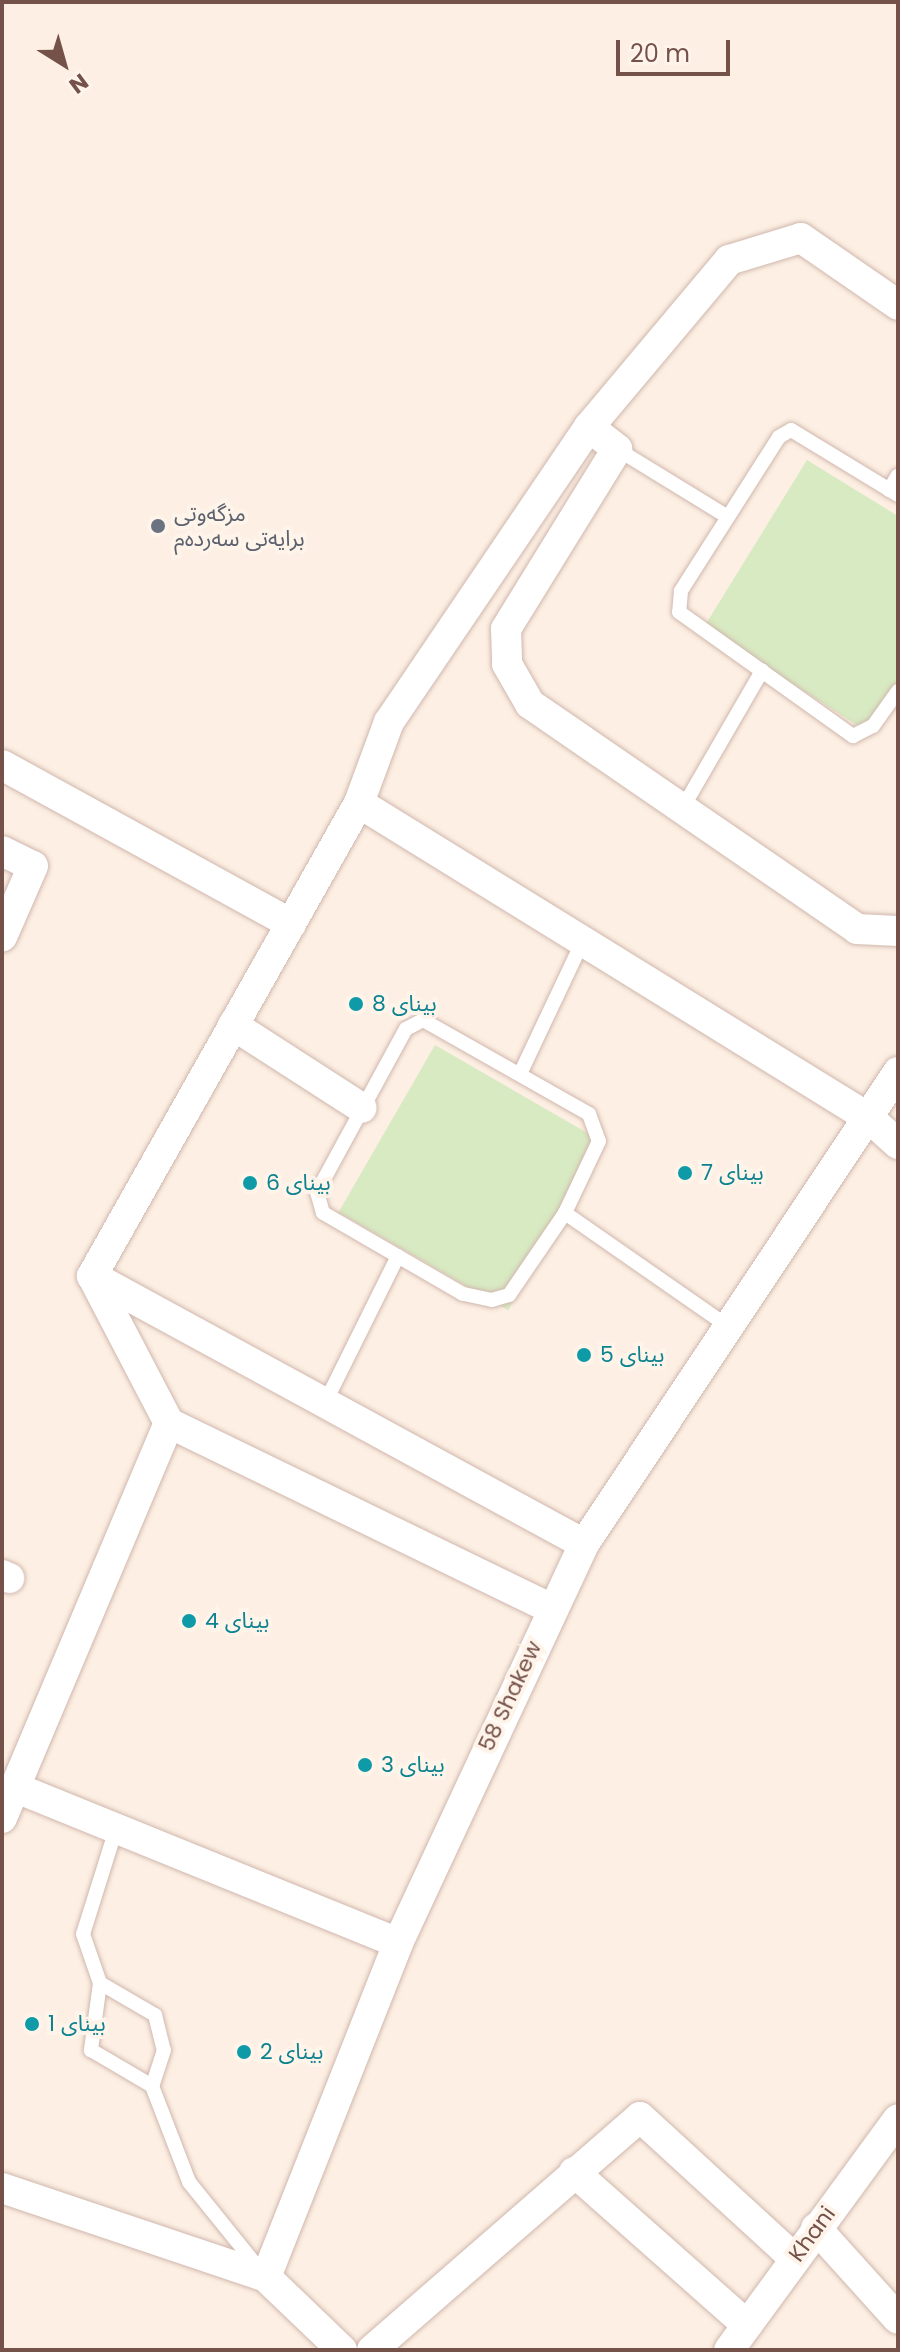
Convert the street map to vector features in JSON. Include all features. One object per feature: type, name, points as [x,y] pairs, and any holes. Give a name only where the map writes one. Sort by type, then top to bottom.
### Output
[{"type":"street","points":[[92,1276],[359,803],[389,722],[589,427],[729,260],[801,238],[898,305]]},
{"type":"street","points":[[589,427],[617,449],[506,629],[507,664],[530,704],[857,929],[898,931]]},
{"type":"street","points":[[2,765],[291,924]]},
{"type":"street","points":[[359,803],[869,1118],[898,1144]]},
{"type":"street","points":[[2,851],[33,866],[2,937]]},
{"type":"street","points":[[233,1025],[362,1108]]},
{"type":"street","name":"58 Shakew","points":[[266,2277],[398,1943],[550,1608],[584,1544],[898,1072]]},
{"type":"street","points":[[92,1276],[584,1544]]},
{"type":"street","points":[[92,1276],[169,1423],[550,1608]]},
{"type":"street","points":[[2,1818],[169,1423]]},
{"type":"street","points":[[14,1787],[398,1943]]},
{"type":"street","points":[[383,2346],[574,2172],[640,2117],[794,2258]]},
{"type":"street","name":"Khani","points":[[729,2350],[898,2119]]},
{"type":"street","points":[[574,2172],[747,2325]]},
{"type":"street","points":[[2,2188],[266,2277],[342,2350]]},
{"type":"street","points":[[816,2228],[898,2319]]},
{"type":"lane","points":[[898,475],[894,492],[791,430],[779,437],[681,591],[679,612],[853,736],[873,726],[898,691]]},
{"type":"lane","points":[[617,449],[728,517]]},
{"type":"lane","points":[[682,809],[762,671]]},
{"type":"lane","points":[[520,1074],[583,941]]},
{"type":"lane","points":[[423,1020],[589,1114],[599,1141],[565,1213],[509,1295],[492,1300],[463,1294],[323,1213],[317,1192],[362,1108],[406,1029],[423,1020]]},
{"type":"lane","points":[[565,1213],[729,1327]]},
{"type":"lane","points":[[325,1403],[398,1256]]},
{"type":"lane","points":[[116,1829],[83,1934],[100,1983],[91,2050],[152,2086],[189,2182],[266,2277]]},
{"type":"lane","points":[[100,1983],[155,2015],[164,2050],[152,2086]]},
{"type":"green space","points":[[807,460],[898,516],[898,681],[866,731],[704,627]]},
{"type":"green space","points":[[435,1045],[605,1143],[508,1310],[339,1212]]},
{"type":"place","name":"مزگەوتی برایەتی سەردەم","points":[[158,526]]},
{"type":"place","name":"بيناى 8","points":[[356,1004]]},
{"type":"place","name":"بيناى 7","points":[[685,1173]]},
{"type":"place","name":"بيناى 6","points":[[250,1183]]},
{"type":"place","name":"بيناى 5","points":[[584,1355]]},
{"type":"place","name":"بيناى 4","points":[[189,1621]]},
{"type":"place","name":"بيناى 3","points":[[365,1765]]},
{"type":"place","name":"بيناى 1","points":[[32,2024]]},
{"type":"place","name":"بيناى 2","points":[[244,2052]]}]
